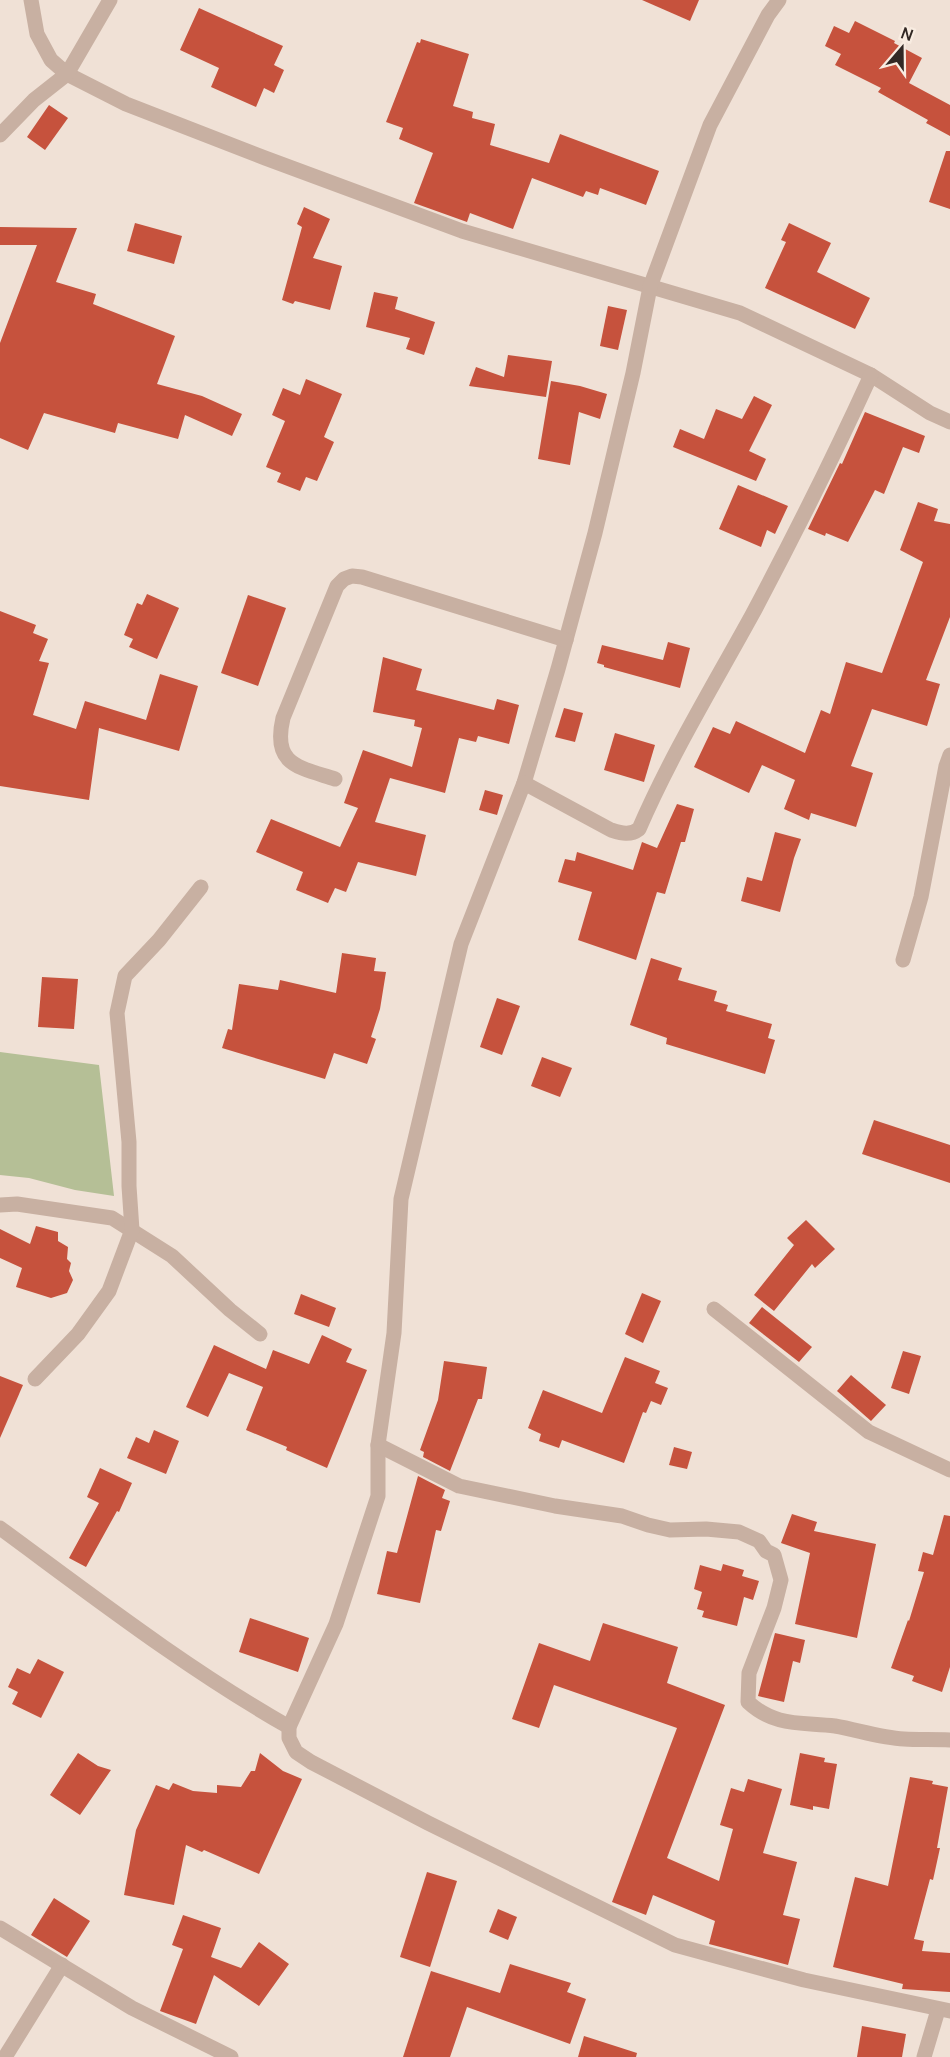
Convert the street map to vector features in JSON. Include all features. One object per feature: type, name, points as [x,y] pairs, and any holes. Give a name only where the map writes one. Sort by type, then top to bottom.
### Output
[{"type":"street","points":[[32,0],[37,34],[51,60],[67,74],[126,104],[462,231],[740,313],[871,375],[930,413],[950,422]]},
{"type":"street","points":[[0,135],[34,100],[67,74],[110,0]]},
{"type":"street","points":[[779,0],[768,15],[710,125],[650,286],[633,373],[595,533],[566,640],[524,783],[461,944],[401,1199],[394,1333],[378,1445],[378,1496],[336,1624],[289,1727],[289,1738],[296,1752],[385,1802],[675,1946],[804,1980],[944,2011],[924,2057]]},
{"type":"street","points":[[524,783],[611,830],[624,834],[634,833],[639,829],[655,792],[753,613],[833,459],[871,375]]},
{"type":"street","points":[[335,779],[302,768],[289,760],[280,748],[279,735],[283,718],[327,609],[337,586],[344,579],[352,576],[362,577],[566,640]]},
{"type":"street","points":[[903,960],[921,897],[950,755]]},
{"type":"street","points":[[35,1379],[78,1334],[109,1291],[132,1230],[129,1142],[117,1013],[125,976],[159,940],[201,887]]},
{"type":"street","points":[[0,1204],[17,1204],[112,1218],[172,1256],[230,1310],[260,1334]]},
{"type":"street","points":[[714,1309],[869,1432],[950,1470]]},
{"type":"street","points":[[378,1445],[459,1486],[555,1506],[622,1516],[670,1530],[706,1529],[739,1532],[759,1541],[766,1551],[774,1556],[781,1580],[774,1608],[749,1673],[748,1702],[773,1719],[792,1723],[835,1726],[902,1739],[950,1740]]},
{"type":"street","points":[[0,1528],[146,1635],[289,1727]]},
{"type":"street","points":[[0,1928],[132,2008],[231,2057]]},
{"type":"street","points":[[5,2057],[62,1965]]},
{"type":"green space","points":[[0,1052],[99,1065],[114,1196],[75,1190],[29,1178],[0,1175]]},
{"type":"building","points":[[642,0],[699,0],[690,21]]},
{"type":"building","points":[[199,8],[283,46],[274,65],[284,70],[274,93],[264,88],[256,107],[211,87],[219,68],[180,50]]},
{"type":"building","points":[[855,21],[895,41],[894,43],[922,58],[909,83],[950,105],[950,136],[926,123],[928,120],[878,92],[881,88],[835,65],[841,54],[825,46],[834,26],[849,33]]},
{"type":"building","points":[[421,39],[469,54],[453,106],[473,112],[472,118],[495,124],[490,145],[549,163],[560,134],[659,171],[646,205],[600,188],[598,195],[586,191],[583,197],[532,178],[513,229],[470,213],[467,222],[414,203],[433,153],[399,139],[403,128],[386,122],[417,42],[420,43]]},
{"type":"building","points":[[49,105],[68,118],[45,150],[27,137]]},
{"type":"building","points":[[946,151],[950,151],[950,209],[929,202]]},
{"type":"building","points":[[304,207],[330,219],[313,258],[342,266],[330,310],[282,300],[302,227],[297,224]]},
{"type":"building","points":[[135,223],[182,236],[174,264],[127,251]]},
{"type":"building","points":[[789,223],[831,243],[817,272],[870,298],[855,329],[765,288],[786,242],[781,240]]},
{"type":"building","points":[[0,227],[77,228],[56,282],[96,294],[93,304],[175,336],[157,384],[202,396],[242,414],[232,436],[185,415],[178,439],[118,423],[115,433],[44,413],[28,450],[0,438],[0,343],[37,245],[0,245]]},
{"type":"building","points":[[374,292],[398,297],[395,309],[435,322],[424,355],[406,349],[410,338],[366,327]]},
{"type":"building","points":[[608,306],[627,310],[618,350],[600,346]]},
{"type":"building","points":[[508,355],[552,361],[546,397],[469,386],[476,367],[504,377]]},
{"type":"building","points":[[306,379],[342,394],[324,437],[334,442],[317,481],[306,477],[300,491],[277,482],[281,473],[266,467],[285,421],[272,415],[283,388],[300,395]]},
{"type":"building","points":[[551,381],[607,394],[600,419],[579,412],[570,465],[538,459]]},
{"type":"building","points":[[754,396],[772,405],[749,451],[766,459],[756,481],[673,447],[680,429],[704,439],[716,409],[742,419]]},
{"type":"building","points":[[865,412],[925,436],[919,453],[903,447],[884,494],[875,490],[848,542],[808,529],[840,463],[842,464]]},
{"type":"building","points":[[738,485],[788,506],[775,534],[767,530],[761,547],[719,529]]},
{"type":"building","points":[[918,502],[938,509],[934,521],[950,524],[950,617],[926,680],[940,684],[927,726],[872,709],[851,766],[873,773],[856,827],[811,813],[809,820],[784,809],[795,780],[762,765],[749,793],[694,767],[713,727],[730,734],[736,721],[805,753],[821,710],[830,714],[846,662],[882,673],[923,562],[900,550]]},
{"type":"building","points":[[147,594],[179,608],[157,659],[129,647],[133,639],[124,635],[137,603],[142,605]]},
{"type":"building","points":[[248,595],[286,608],[258,686],[221,673]]},
{"type":"building","points":[[0,611],[36,625],[33,633],[48,639],[39,661],[49,663],[33,715],[76,729],[85,701],[146,720],[160,674],[198,686],[179,751],[99,728],[89,800],[0,786]]},
{"type":"building","points":[[668,642],[690,648],[680,688],[604,667],[597,663],[602,645],[663,660]]},
{"type":"building","points":[[383,657],[422,669],[416,690],[494,710],[497,699],[519,705],[509,744],[478,736],[476,742],[459,738],[445,793],[390,778],[375,822],[426,835],[416,876],[358,862],[346,892],[335,888],[328,903],[296,890],[303,872],[256,852],[271,819],[340,847],[358,808],[344,803],[363,750],[412,767],[422,728],[414,726],[415,720],[373,712]]},
{"type":"building","points":[[564,708],[583,713],[575,742],[555,737]]},
{"type":"building","points":[[615,733],[655,745],[644,782],[604,770]]},
{"type":"building","points":[[485,790],[503,795],[497,815],[479,810]]},
{"type":"building","points":[[677,804],[694,809],[685,842],[681,842],[665,894],[657,892],[636,960],[578,940],[592,892],[558,882],[565,859],[575,861],[577,852],[633,870],[642,842],[657,848]]},
{"type":"building","points":[[775,832],[801,839],[780,912],[741,901],[747,877],[762,881]]},
{"type":"building","points":[[342,953],[376,958],[374,971],[386,972],[380,1009],[371,1037],[376,1039],[367,1064],[334,1053],[325,1079],[222,1048],[228,1029],[232,1030],[239,984],[278,990],[280,980],[336,993]]},
{"type":"building","points":[[651,958],[682,968],[678,980],[717,991],[714,1001],[728,1005],[726,1011],[772,1024],[768,1038],[775,1040],[765,1074],[666,1044],[667,1038],[630,1025]]},
{"type":"building","points":[[42,977],[78,979],[74,1029],[38,1027]]},
{"type":"building","points":[[497,998],[520,1006],[502,1055],[480,1047]]},
{"type":"building","points":[[542,1057],[572,1068],[560,1097],[531,1086]]},
{"type":"building","points":[[874,1120],[950,1145],[950,1183],[862,1154]]},
{"type":"building","points":[[806,1220],[835,1249],[815,1268],[812,1264],[774,1311],[754,1295],[794,1245],[787,1238]]},
{"type":"building","points":[[36,1226],[58,1232],[58,1241],[68,1247],[67,1259],[71,1263],[69,1271],[73,1280],[67,1293],[51,1298],[16,1287],[22,1268],[0,1258],[0,1229],[30,1244]]},
{"type":"building","points":[[642,1293],[661,1301],[643,1343],[625,1334]]},
{"type":"building","points":[[301,1294],[336,1308],[329,1327],[294,1314]]},
{"type":"building","points":[[762,1307],[812,1347],[799,1362],[749,1323]]},
{"type":"building","points":[[322,1335],[352,1349],[346,1362],[367,1370],[327,1468],[286,1450],[287,1447],[246,1430],[263,1387],[229,1373],[208,1417],[186,1407],[214,1345],[266,1369],[273,1350],[309,1364]]},
{"type":"building","points":[[903,1351],[921,1356],[909,1394],[891,1388]]},
{"type":"building","points":[[625,1357],[660,1371],[655,1383],[668,1388],[661,1405],[651,1401],[646,1413],[643,1412],[624,1463],[562,1440],[559,1448],[539,1441],[541,1434],[528,1428],[543,1390],[602,1413]]},
{"type":"building","points":[[444,1361],[487,1367],[482,1399],[478,1399],[450,1471],[423,1457],[424,1452],[420,1450],[438,1400]]},
{"type":"building","points":[[851,1375],[886,1405],[871,1421],[837,1391]]},
{"type":"building","points":[[0,1376],[23,1385],[0,1438]]},
{"type":"building","points":[[154,1430],[179,1441],[166,1474],[127,1458],[136,1437],[149,1443]]},
{"type":"building","points":[[674,1447],[692,1452],[687,1469],[669,1465]]},
{"type":"building","points":[[100,1468],[132,1483],[119,1512],[117,1511],[86,1567],[69,1558],[99,1503],[87,1497]]},
{"type":"building","points":[[418,1476],[445,1490],[442,1498],[450,1501],[441,1531],[436,1530],[420,1603],[377,1594],[387,1551],[397,1553]]},
{"type":"building","points":[[792,1514],[817,1522],[814,1531],[876,1544],[857,1638],[795,1624],[810,1553],[781,1543]]},
{"type":"building","points":[[944,1515],[950,1516],[950,1667],[942,1692],[912,1681],[914,1676],[891,1668],[924,1572],[918,1571],[923,1552],[933,1555]]},
{"type":"building","points":[[723,1564],[744,1570],[742,1576],[759,1581],[753,1600],[744,1597],[737,1626],[702,1617],[704,1611],[697,1609],[702,1592],[694,1589],[700,1565],[721,1571]]},
{"type":"building","points":[[250,1618],[309,1638],[298,1672],[239,1652]]},
{"type":"building","points":[[603,1623],[678,1647],[667,1683],[725,1705],[667,1858],[719,1881],[733,1829],[720,1825],[731,1788],[744,1792],[748,1779],[782,1789],[763,1853],[797,1862],[783,1915],[800,1919],[788,1965],[709,1944],[715,1921],[653,1895],[646,1915],[612,1902],[677,1728],[554,1685],[539,1728],[512,1719],[539,1643],[590,1661]]},
{"type":"building","points":[[775,1633],[805,1640],[800,1663],[793,1661],[784,1702],[758,1696]]},
{"type":"building","points":[[38,1659],[64,1672],[41,1718],[12,1704],[18,1692],[8,1687],[17,1668],[30,1674]]},
{"type":"building","points":[[78,1753],[98,1766],[111,1770],[80,1815],[50,1795]]},
{"type":"building","points":[[260,1753],[283,1771],[302,1779],[259,1874],[204,1850],[202,1852],[186,1845],[174,1905],[124,1895],[136,1830],[156,1785],[169,1790],[173,1783],[193,1791],[217,1793],[217,1785],[241,1787],[251,1771],[255,1771]]},
{"type":"building","points":[[800,1753],[825,1758],[824,1762],[837,1764],[829,1809],[813,1806],[813,1810],[790,1805]]},
{"type":"building","points":[[910,1777],[933,1781],[932,1784],[948,1787],[937,1848],[940,1848],[933,1880],[930,1879],[914,1939],[924,1941],[922,1951],[950,1953],[950,1992],[902,1989],[903,1984],[833,1967],[855,1877],[888,1886]]},
{"type":"building","points":[[427,1872],[457,1881],[430,1967],[400,1957]]},
{"type":"building","points":[[54,1898],[90,1921],[67,1957],[31,1935]]},
{"type":"building","points":[[498,1909],[517,1917],[508,1940],[489,1932]]},
{"type":"building","points":[[183,1915],[221,1928],[211,1957],[241,1968],[259,1942],[289,1964],[259,2006],[214,1975],[196,2024],[160,2011],[183,1949],[172,1945]]},
{"type":"building","points":[[510,1964],[571,1983],[567,1992],[586,1999],[570,2044],[467,2007],[450,2057],[403,2057],[431,1971],[500,1993]]},
{"type":"building","points":[[862,2026],[906,2034],[902,2057],[857,2057]]},
{"type":"building","points":[[584,2036],[637,2053],[636,2057],[578,2057]]}]
